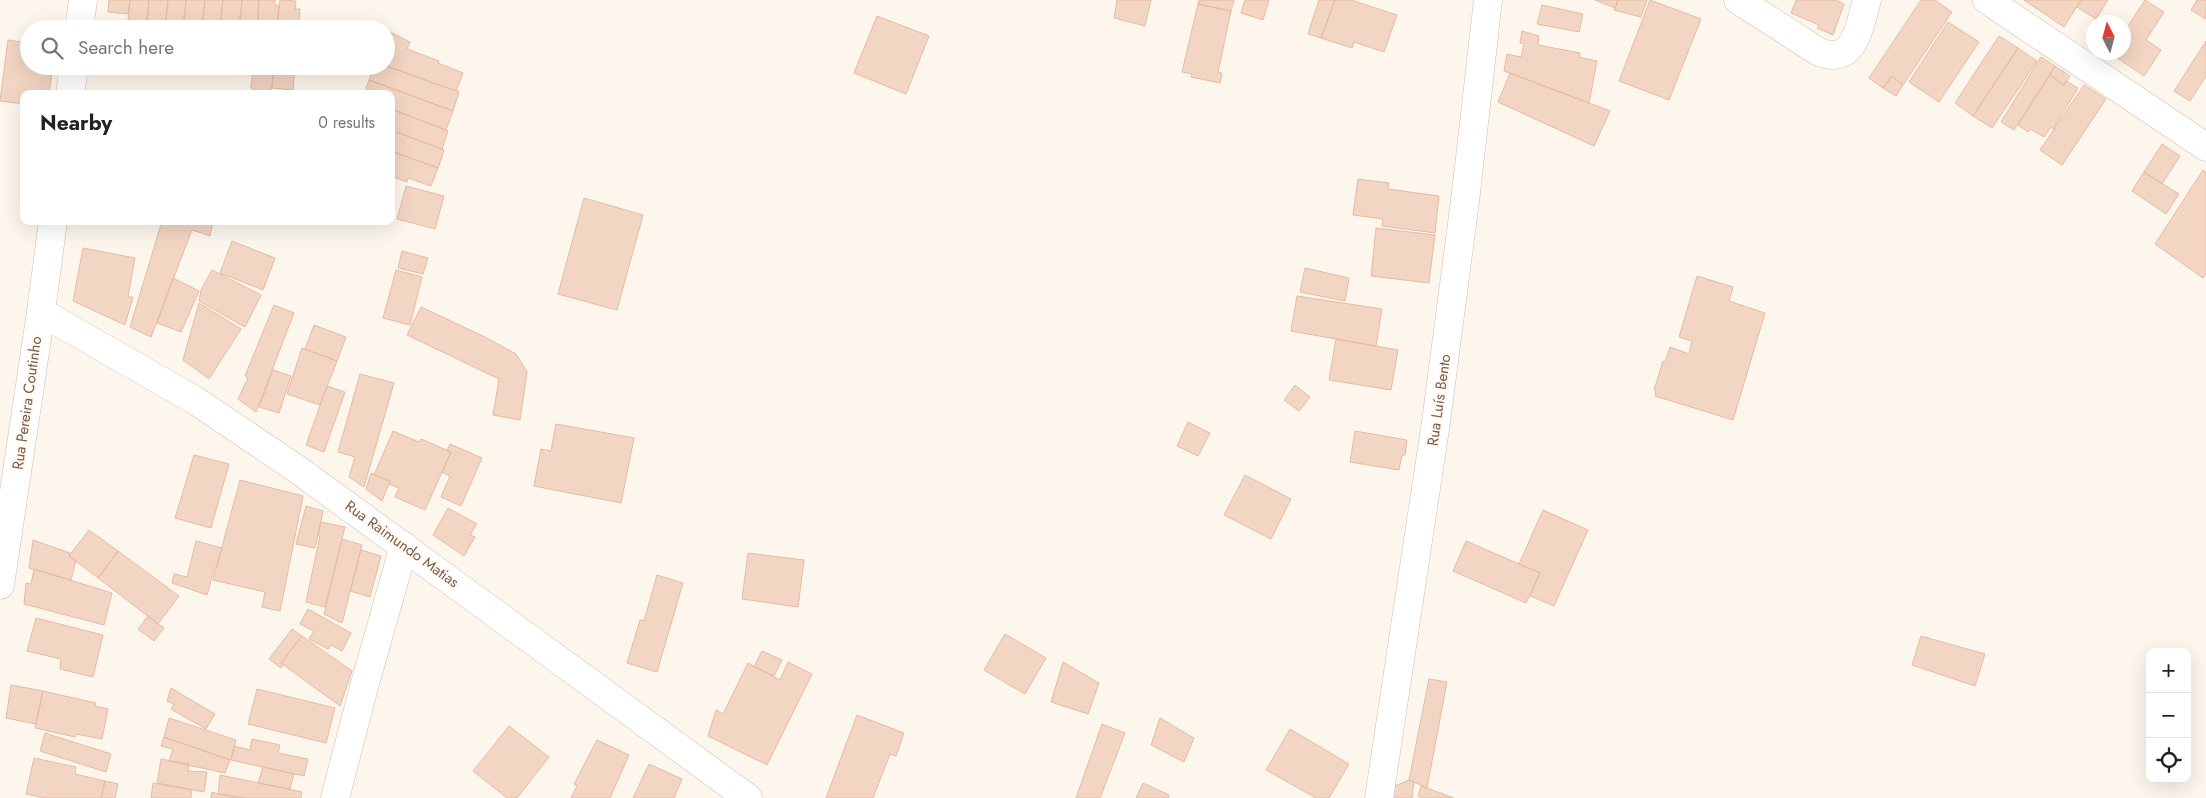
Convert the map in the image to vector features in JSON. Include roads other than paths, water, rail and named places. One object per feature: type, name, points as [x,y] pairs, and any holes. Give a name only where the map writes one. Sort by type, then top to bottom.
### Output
[{"type":"street","points":[[80,20],[83,0]]},
{"type":"street","name":"Rua Luís Bento","points":[[1378,798],[1436,422],[1466,193],[1488,0]]},
{"type":"street","points":[[1738,0],[1819,52],[1829,56],[1838,56],[1847,52],[1852,45],[1867,0]]},
{"type":"street","points":[[1988,0],[2206,147]]},
{"type":"street","points":[[71,90],[73,75]]},
{"type":"street","name":"Rua Pereira Coutinho","points":[[0,585],[52,225]]},
{"type":"street","name":"Rua Raimundo Matias","points":[[41,312],[196,401],[297,469],[748,798]]},
{"type":"street","points":[[335,798],[404,546]]}]
